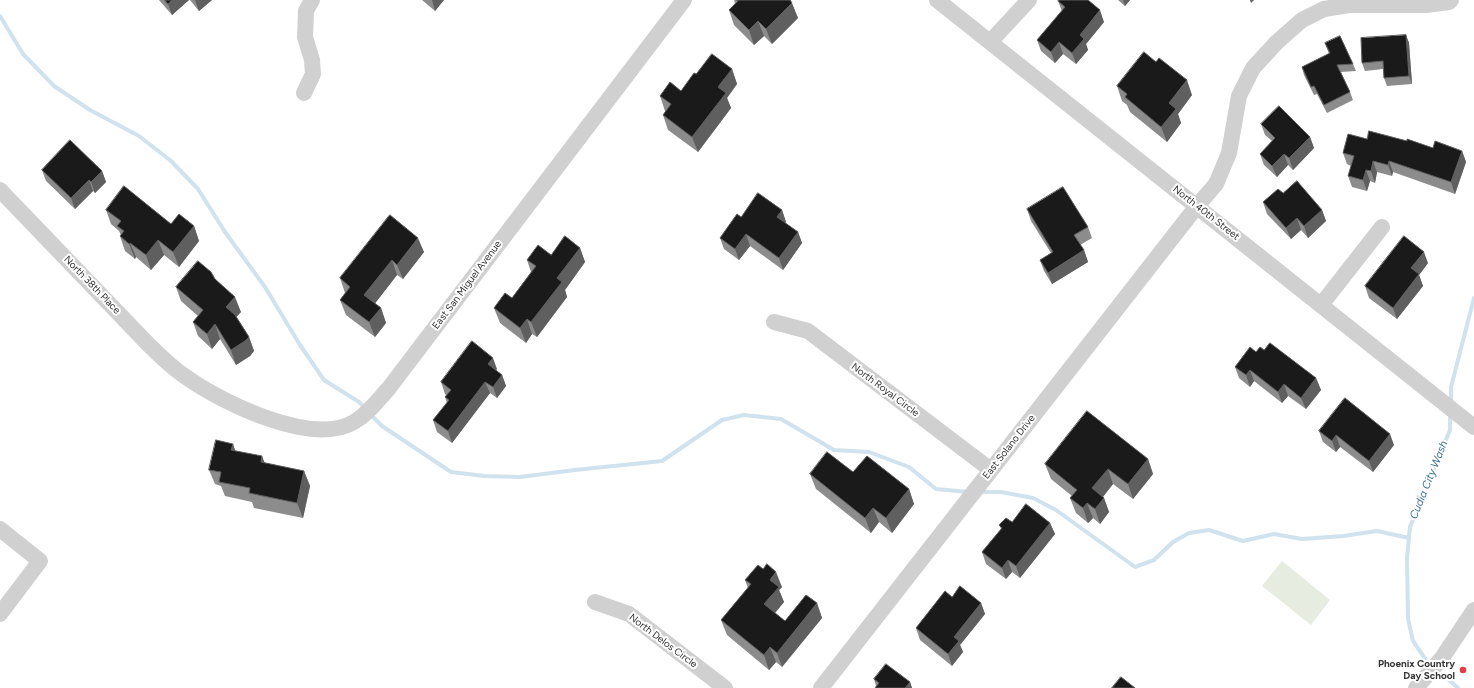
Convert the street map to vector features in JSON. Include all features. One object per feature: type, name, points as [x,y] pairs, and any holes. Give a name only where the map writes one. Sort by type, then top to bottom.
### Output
[{"type":"street","points":[[304,93],[313,74],[312,60],[305,37],[306,11],[312,0]]},
{"type":"street","name":"East San Miguel Avenue","points":[[186,377],[214,395],[236,406],[292,426],[326,430],[340,428],[353,423],[373,407],[389,388],[684,0]]},
{"type":"street","name":"North 40th Street","points":[[938,0],[1474,427]]},
{"type":"street","points":[[990,42],[1029,0]]},
{"type":"street","points":[[1197,206],[1216,184],[1219,178],[1228,153],[1239,96],[1253,68],[1277,42],[1302,20],[1324,10],[1349,5],[1426,5],[1449,2],[1451,0]]},
{"type":"street","name":"North 38th Place","points":[[0,190],[147,343],[168,364],[186,377]]},
{"type":"street","name":"East Solano Drive","points":[[821,688],[1197,206]]},
{"type":"street","points":[[1321,305],[1382,227]]},
{"type":"street","name":"North Royal Circle","points":[[774,322],[808,331],[991,470]]},
{"type":"street","points":[[0,529],[40,561],[0,614]]},
{"type":"street","name":"North Delos Circle","points":[[595,602],[629,614],[726,688]]},
{"type":"street","points":[[1416,688],[1442,658],[1474,610]]},
{"type":"street","points":[[1430,688],[1474,626]]},
{"type":"shaded area","points":[[1282,561],[1330,600],[1311,625],[1262,586]]},
{"type":"building","points":[[165,0],[172,0],[168,4]]},
{"type":"building","points":[[737,0],[790,0],[792,3],[766,29],[758,21],[749,30],[729,10],[738,1]]},
{"type":"building","points":[[1088,0],[1100,10],[1080,35],[1084,39],[1072,53],[1059,42],[1051,52],[1037,40],[1065,7],[1058,1]]},
{"type":"building","points":[[1406,35],[1409,76],[1384,78],[1383,61],[1362,63],[1361,38]]},
{"type":"building","points":[[1340,36],[1353,64],[1337,65],[1350,92],[1324,105],[1314,86],[1311,87],[1302,67],[1330,53],[1325,43]]},
{"type":"building","points":[[1144,52],[1156,62],[1159,58],[1187,80],[1169,103],[1176,109],[1161,127],[1125,97],[1127,94],[1117,86]]},
{"type":"building","points":[[712,54],[732,69],[718,87],[726,93],[692,137],[663,115],[671,104],[660,96],[670,82],[681,91],[694,73],[696,74]]},
{"type":"building","points":[[1279,106],[1310,137],[1289,158],[1284,154],[1272,166],[1260,154],[1275,138],[1261,124]]},
{"type":"building","points":[[1369,131],[1407,141],[1407,139],[1433,148],[1435,141],[1462,151],[1451,182],[1389,161],[1388,165],[1373,161],[1371,171],[1366,170],[1363,180],[1348,176],[1354,156],[1343,153],[1348,134],[1367,139]]},
{"type":"building","points":[[70,140],[102,171],[91,182],[89,180],[71,198],[42,170]]},
{"type":"building","points":[[1297,181],[1322,210],[1304,226],[1297,218],[1286,228],[1263,202],[1278,189],[1283,193]]},
{"type":"building","points":[[124,186],[171,224],[179,214],[194,226],[173,252],[158,240],[146,255],[120,236],[124,231],[117,226],[121,221],[106,210]]},
{"type":"building","points":[[1063,187],[1088,227],[1074,235],[1084,250],[1048,273],[1040,260],[1053,252],[1027,209]]},
{"type":"building","points":[[758,193],[782,210],[777,217],[798,232],[779,258],[746,234],[735,249],[720,238],[737,214],[741,217]]},
{"type":"building","points":[[390,215],[418,238],[397,265],[392,260],[364,295],[381,308],[369,322],[340,300],[350,287],[340,278]]},
{"type":"building","points":[[565,236],[580,248],[557,278],[562,282],[531,322],[527,319],[520,328],[494,308],[505,293],[512,298],[536,266],[527,260],[538,245],[551,255]]},
{"type":"building","points":[[1404,236],[1424,252],[1411,268],[1419,274],[1393,308],[1365,286]]},
{"type":"building","points":[[198,261],[235,297],[226,307],[235,315],[249,337],[231,350],[215,324],[207,334],[193,322],[203,310],[176,287]]},
{"type":"building","points":[[472,341],[493,358],[488,364],[502,375],[493,387],[485,382],[448,431],[433,420],[449,400],[445,397],[451,390],[441,382]]},
{"type":"building","points":[[1270,343],[1316,378],[1301,398],[1284,384],[1278,392],[1250,370],[1246,375],[1235,367],[1250,347],[1256,352],[1260,347],[1264,350]]},
{"type":"building","points":[[1345,398],[1390,434],[1369,461],[1336,435],[1332,441],[1319,431]]},
{"type":"building","points":[[1087,411],[1148,459],[1128,484],[1108,469],[1092,488],[1104,498],[1095,509],[1087,503],[1083,508],[1070,498],[1077,490],[1045,464]]},
{"type":"building","points":[[216,440],[233,444],[231,450],[262,456],[261,462],[304,471],[297,503],[249,493],[250,488],[219,482],[221,472],[209,470]]},
{"type":"building","points":[[827,452],[853,472],[867,456],[909,489],[886,518],[873,508],[865,518],[810,474]]},
{"type":"building","points":[[1026,504],[1050,523],[1016,566],[1008,560],[1002,568],[982,552],[1002,528],[999,525],[1006,518],[1012,522]]},
{"type":"building","points":[[767,564],[776,572],[770,580],[779,587],[764,604],[785,621],[806,595],[817,603],[777,653],[770,647],[764,655],[721,620],[751,584],[745,580],[758,565],[763,569]]},
{"type":"building","points":[[960,586],[981,603],[954,637],[959,641],[948,654],[916,628],[945,591],[952,597]]},
{"type":"building","points":[[886,664],[910,682],[905,688],[875,688],[879,683],[874,679]]},
{"type":"building","points":[[1121,677],[1135,688],[1112,688]]},
{"type":"waterway","points":[[0,16],[23,54],[54,86],[90,110],[139,136],[171,161],[198,189],[225,232],[265,287],[300,345],[324,380],[359,402],[365,408]]},
{"type":"waterway","name":"Cudia City Wash","points":[[1451,403],[1451,387],[1474,298]]},
{"type":"waterway","points":[[369,413],[382,426],[451,472],[484,476],[520,477],[662,461],[722,420],[744,415],[781,419],[834,450],[869,452],[909,467],[936,489],[969,492]]},
{"type":"waterway","name":"Cudia City Wash","points":[[1426,660],[1413,641],[1408,619],[1407,558],[1410,527],[1450,430],[1450,413]]},
{"type":"waterway","points":[[980,492],[1001,492],[1033,498],[1056,510],[1135,567],[1154,560],[1173,542],[1189,533],[1209,530],[1243,541],[1274,534],[1302,539],[1343,536],[1377,531],[1409,538]]},
{"type":"waterway","name":"Cudia City Wash","points":[[1449,680],[1458,688]]},
{"type":"place","name":"Phoenix Country Day School","points":[[1463,670]]}]
